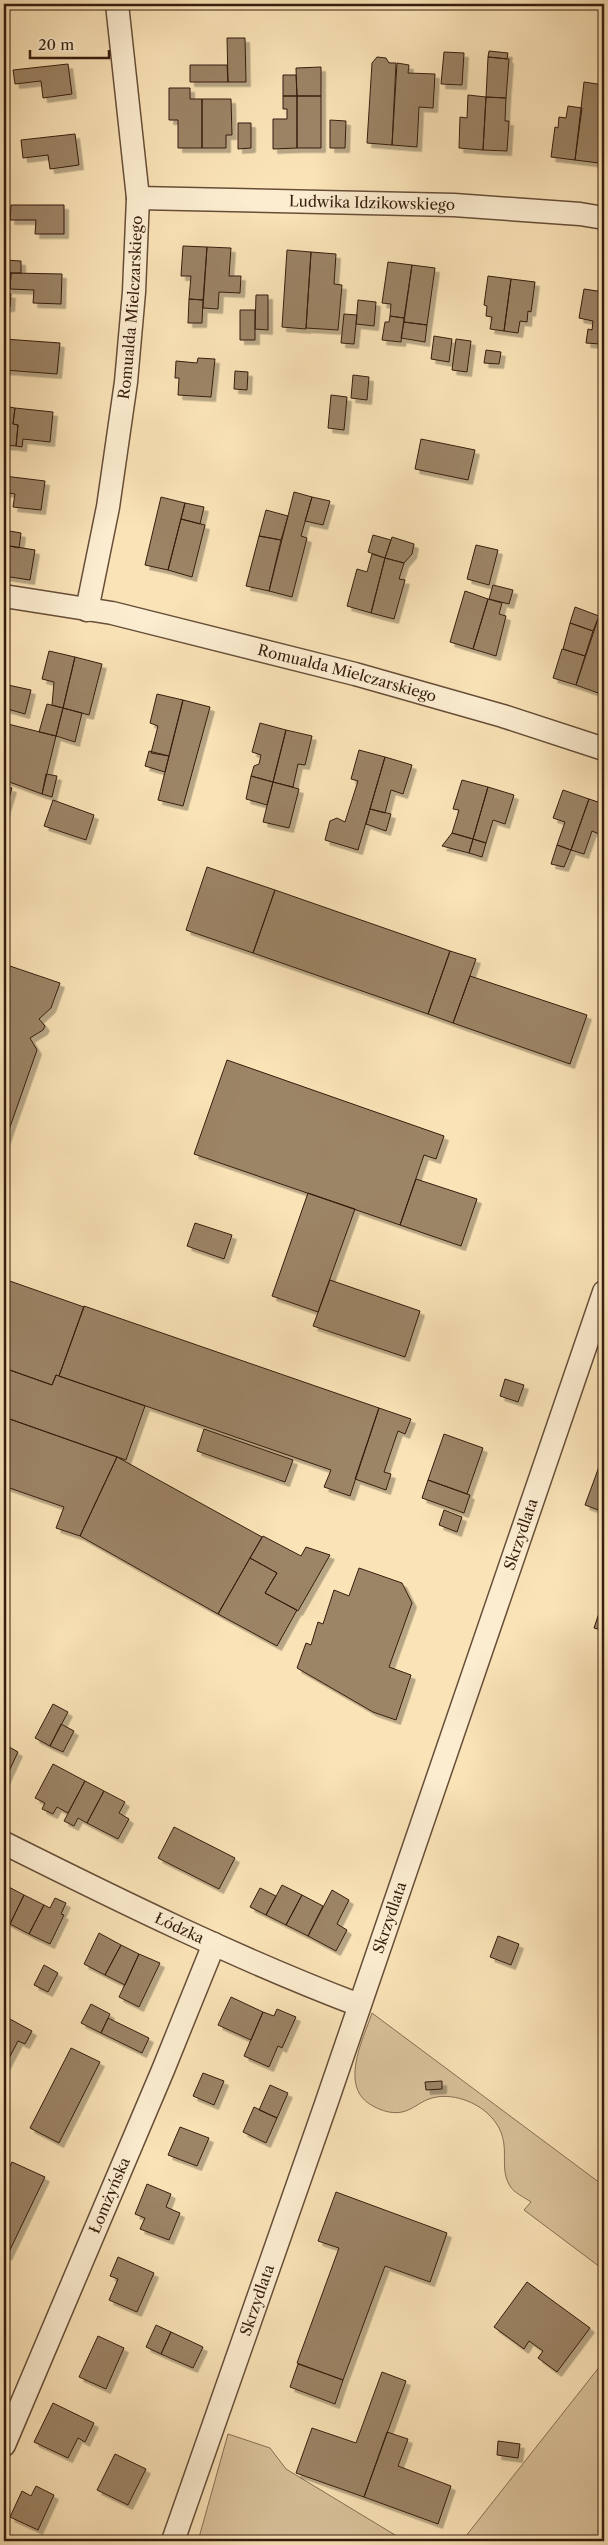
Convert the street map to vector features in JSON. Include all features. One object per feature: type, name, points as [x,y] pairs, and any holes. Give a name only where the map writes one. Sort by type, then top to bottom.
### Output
[{"type":"street","name":"Romualda Mielczarskiego","points":[[87,610],[108,507],[126,382],[134,292],[138,198],[117,4]]},
{"type":"street","name":"Ludwika Idzikowskiego","points":[[138,198],[454,205],[580,214],[604,218]]},
{"type":"street","name":"Romualda Mielczarskiego","points":[[4,596],[112,613],[356,674],[503,716],[604,749]]},
{"type":"street","name":"Skrzydlata","points":[[172,2541],[359,2005],[604,1292]]},
{"type":"street","name":"Łódzka","points":[[4,1843],[214,1944],[303,1984],[359,2005]]},
{"type":"street","name":"Łomżyńska","points":[[4,2445],[160,2079],[214,1944]]},
{"type":"shaded area","points":[[372,2013],[604,2186],[604,2270],[524,2210],[531,2202],[517,2193],[510,2186],[506,2178],[504,2141],[495,2122],[486,2112],[467,2101],[444,2096],[429,2099],[406,2111],[395,2113],[376,2108],[363,2098],[357,2088],[355,2076],[356,2063]]},
{"type":"shaded area","points":[[604,2361],[604,2541],[462,2541]]},
{"type":"shaded area","points":[[228,2434],[270,2448],[286,2469],[405,2541],[198,2541]]},
{"type":"building","points":[[227,38],[245,38],[246,82],[228,82]]},
{"type":"building","points":[[489,51],[508,53],[507,59],[488,57]]},
{"type":"building","points":[[444,52],[464,53],[462,85],[441,84]]},
{"type":"building","points":[[377,57],[386,58],[389,63],[396,63],[392,145],[367,143],[372,63]]},
{"type":"building","points":[[488,57],[509,59],[506,98],[486,97]]},
{"type":"building","points":[[397,63],[409,65],[408,73],[435,74],[433,108],[419,107],[417,147],[392,145]]},
{"type":"building","points":[[68,64],[72,94],[43,98],[41,81],[15,84],[13,70]]},
{"type":"building","points":[[190,65],[227,65],[228,82],[190,82]]},
{"type":"building","points":[[321,67],[321,96],[297,96],[296,68]]},
{"type":"building","points":[[283,75],[296,75],[297,96],[283,96]]},
{"type":"building","points":[[584,82],[604,85],[603,125],[599,125],[599,133],[602,133],[599,163],[575,160]]},
{"type":"building","points":[[169,88],[190,88],[190,99],[202,99],[202,148],[178,148],[178,120],[169,120]]},
{"type":"building","points":[[468,95],[486,97],[483,150],[459,148],[460,117],[467,118]]},
{"type":"building","points":[[283,96],[297,96],[297,148],[273,149],[273,119],[287,119],[287,109],[283,109]]},
{"type":"building","points":[[297,96],[321,96],[321,148],[297,148]]},
{"type":"building","points":[[486,97],[506,98],[505,121],[509,121],[507,151],[483,150]]},
{"type":"building","points":[[202,99],[231,99],[232,135],[226,135],[226,148],[202,148]]},
{"type":"building","points":[[568,106],[582,108],[575,160],[551,157],[555,127],[558,128],[559,117],[566,118]]},
{"type":"building","points":[[330,120],[346,121],[345,148],[330,148]]},
{"type":"building","points":[[238,123],[251,123],[251,148],[238,149]]},
{"type":"building","points":[[75,134],[79,165],[50,169],[48,155],[23,158],[21,140]]},
{"type":"building","points":[[11,205],[64,205],[64,234],[35,234],[36,220],[10,220]]},
{"type":"building","points":[[183,246],[207,247],[203,300],[189,299],[191,276],[181,276]]},
{"type":"building","points":[[207,247],[231,248],[229,276],[241,276],[240,293],[219,292],[218,309],[203,308]]},
{"type":"building","points":[[287,250],[311,252],[306,329],[282,327]]},
{"type":"building","points":[[311,252],[336,254],[334,284],[342,285],[338,330],[306,328]]},
{"type":"building","points":[[4,260],[21,261],[21,273],[4,273]]},
{"type":"building","points":[[388,262],[412,265],[404,318],[390,316],[391,304],[382,303]]},
{"type":"building","points":[[412,265],[435,268],[427,325],[404,322]]},
{"type":"building","points":[[4,273],[11,273],[10,289],[4,289]]},
{"type":"building","points":[[11,273],[62,274],[61,304],[33,303],[34,290],[10,289]]},
{"type":"building","points":[[488,276],[511,279],[504,331],[490,329],[492,317],[486,316],[487,306],[484,305]]},
{"type":"building","points":[[511,279],[535,282],[531,312],[528,311],[527,322],[520,321],[518,333],[504,331]]},
{"type":"building","points":[[584,289],[604,292],[600,344],[586,343],[588,329],[592,330],[593,321],[579,318]]},
{"type":"building","points":[[4,293],[11,294],[10,307],[4,307]]},
{"type":"building","points":[[256,295],[268,295],[268,330],[255,329]]},
{"type":"building","points":[[189,299],[203,300],[202,323],[188,323]]},
{"type":"building","points":[[358,300],[376,302],[374,326],[356,324]]},
{"type":"building","points":[[240,310],[255,310],[255,340],[240,340]]},
{"type":"building","points":[[604,313],[604,345],[600,344]]},
{"type":"building","points":[[344,314],[357,315],[354,344],[341,343]]},
{"type":"building","points":[[390,316],[404,318],[401,342],[382,340],[385,322],[389,322]]},
{"type":"building","points":[[404,322],[427,325],[425,342],[401,338]]},
{"type":"building","points":[[434,336],[452,339],[449,362],[431,359]]},
{"type":"building","points":[[4,339],[60,343],[57,374],[4,370]]},
{"type":"building","points":[[456,339],[471,341],[467,372],[452,370]]},
{"type":"building","points":[[486,350],[501,352],[499,364],[484,363]]},
{"type":"building","points":[[198,358],[215,359],[211,397],[178,395],[179,378],[175,378],[176,361],[197,363]]},
{"type":"building","points":[[235,371],[248,372],[247,390],[234,389]]},
{"type":"building","points":[[353,375],[369,377],[367,400],[351,398]]},
{"type":"building","points":[[331,395],[347,397],[344,430],[328,428]]},
{"type":"building","points":[[4,406],[15,408],[13,424],[18,425],[16,446],[4,445]]},
{"type":"building","points":[[15,408],[53,412],[50,442],[23,439],[22,447],[16,446],[18,425],[13,424]]},
{"type":"building","points":[[421,439],[475,450],[468,480],[415,469]]},
{"type":"building","points":[[4,476],[45,481],[41,510],[13,507],[15,494],[4,492]]},
{"type":"building","points":[[294,492],[312,497],[301,536],[307,538],[292,597],[269,591]]},
{"type":"building","points":[[161,497],[185,503],[168,570],[145,565]]},
{"type":"building","points":[[312,497],[330,501],[323,525],[305,521]]},
{"type":"building","points":[[185,503],[204,507],[200,524],[181,519]]},
{"type":"building","points":[[266,510],[288,516],[281,540],[259,536]]},
{"type":"building","points":[[181,519],[205,525],[192,577],[168,570]]},
{"type":"building","points":[[4,530],[21,533],[19,548],[4,545]]},
{"type":"building","points":[[373,535],[391,540],[385,558],[368,552]]},
{"type":"building","points":[[259,536],[281,540],[269,591],[246,586]]},
{"type":"building","points":[[392,537],[414,544],[412,554],[404,563],[385,558]]},
{"type":"building","points":[[4,545],[35,550],[30,580],[4,576]]},
{"type":"building","points":[[476,545],[498,550],[489,585],[467,579]]},
{"type":"building","points":[[372,554],[385,558],[371,613],[347,606],[357,569],[367,572]]},
{"type":"building","points":[[385,558],[404,563],[399,579],[405,580],[394,619],[371,613]]},
{"type":"building","points":[[493,585],[513,590],[509,604],[489,599]]},
{"type":"building","points":[[465,591],[488,599],[473,649],[450,642]]},
{"type":"building","points":[[488,599],[502,603],[499,614],[506,616],[496,656],[473,649]]},
{"type":"building","points":[[575,607],[599,616],[593,631],[570,623]]},
{"type":"building","points":[[599,616],[604,617],[604,674],[598,693],[576,685]]},
{"type":"building","points":[[570,623],[593,631],[585,656],[563,649]]},
{"type":"building","points":[[562,649],[585,656],[576,685],[553,678]]},
{"type":"building","points":[[49,651],[75,657],[63,708],[52,705],[54,682],[42,679]]},
{"type":"building","points":[[75,657],[102,664],[89,715],[63,708]]},
{"type":"building","points":[[8,685],[31,690],[25,714],[4,708]]},
{"type":"building","points":[[157,694],[183,700],[169,756],[151,753],[158,726],[150,723]]},
{"type":"building","points":[[183,700],[210,707],[183,806],[158,800]]},
{"type":"building","points":[[47,704],[63,708],[56,736],[39,732]]},
{"type":"building","points":[[63,708],[82,713],[75,742],[56,736]]},
{"type":"building","points":[[4,723],[56,736],[42,794],[4,780]]},
{"type":"building","points":[[260,723],[286,730],[273,782],[251,776],[254,766],[259,764],[261,755],[252,752]]},
{"type":"building","points":[[286,730],[312,736],[305,765],[298,764],[293,787],[273,782]]},
{"type":"building","points":[[359,750],[385,757],[358,850],[325,840],[330,821],[337,818],[345,822],[358,781],[351,779]]},
{"type":"building","points":[[149,751],[169,756],[165,772],[145,766]]},
{"type":"building","points":[[385,757],[412,765],[403,794],[391,790],[385,813],[370,809]]},
{"type":"building","points":[[46,774],[57,776],[52,797],[42,794]]},
{"type":"building","points":[[251,776],[273,782],[267,805],[246,799]]},
{"type":"building","points":[[462,780],[488,787],[473,839],[452,833],[459,810],[453,809]]},
{"type":"building","points":[[273,782],[299,789],[289,828],[263,822]]},
{"type":"building","points":[[4,786],[12,788],[4,814]]},
{"type":"building","points":[[488,787],[514,795],[505,824],[493,820],[486,843],[473,839]]},
{"type":"building","points":[[563,790],[589,799],[571,850],[557,845],[565,822],[553,818]]},
{"type":"building","points":[[589,799],[604,804],[604,836],[592,831],[584,854],[571,850]]},
{"type":"building","points":[[53,800],[94,815],[86,840],[44,826]]},
{"type":"building","points":[[370,809],[391,814],[386,831],[366,824]]},
{"type":"building","points":[[452,833],[473,839],[469,853],[442,846]]},
{"type":"building","points":[[473,839],[486,843],[482,857],[469,853]]},
{"type":"building","points":[[557,845],[571,850],[564,867],[551,864]]},
{"type":"building","points":[[207,867],[275,890],[253,953],[186,930]]},
{"type":"building","points":[[275,890],[450,951],[428,1014],[253,953]]},
{"type":"building","points":[[450,951],[476,959],[453,1023],[428,1014]]},
{"type":"building","points":[[4,964],[60,983],[51,1008],[39,1019],[45,1026],[43,1030],[30,1038],[37,1050],[4,1144]]},
{"type":"building","points":[[470,976],[587,1015],[570,1064],[453,1023]]},
{"type":"building","points":[[227,1060],[444,1136],[436,1159],[424,1155],[400,1225],[194,1154]]},
{"type":"building","points":[[416,1179],[477,1199],[461,1246],[400,1225]]},
{"type":"building","points":[[308,1193],[355,1209],[318,1312],[272,1296]]},
{"type":"building","points":[[195,1223],[232,1235],[224,1259],[187,1246]]},
{"type":"building","points":[[4,1279],[84,1307],[59,1376],[56,1375],[52,1385],[4,1368]]},
{"type":"building","points":[[330,1280],[420,1311],[405,1357],[313,1326]]},
{"type":"building","points":[[84,1306],[379,1408],[350,1496],[324,1487],[331,1470],[59,1376]]},
{"type":"building","points":[[4,1368],[52,1385],[56,1375],[145,1406],[126,1460],[4,1417]]},
{"type":"building","points":[[505,1379],[524,1385],[518,1402],[500,1396]]},
{"type":"building","points":[[379,1408],[411,1419],[405,1434],[398,1431],[384,1472],[391,1474],[386,1490],[355,1479]]},
{"type":"building","points":[[4,1417],[117,1457],[80,1536],[56,1528],[64,1507],[4,1486]]},
{"type":"building","points":[[204,1429],[293,1460],[285,1482],[197,1451]]},
{"type":"building","points":[[444,1434],[483,1448],[467,1494],[428,1480]]},
{"type":"building","points":[[604,1453],[604,1512],[585,1505]]},
{"type":"building","points":[[117,1457],[262,1537],[218,1614],[80,1536]]},
{"type":"building","points":[[428,1480],[470,1495],[464,1513],[422,1498]]},
{"type":"building","points":[[444,1510],[462,1517],[457,1532],[439,1525]]},
{"type":"building","points":[[263,1536],[301,1556],[306,1547],[330,1555],[298,1611],[265,1593],[277,1573],[250,1558]]},
{"type":"building","points":[[250,1558],[277,1573],[265,1593],[297,1610],[277,1646],[218,1614]]},
{"type":"building","points":[[359,1568],[402,1583],[412,1603],[389,1667],[411,1675],[396,1720],[373,1712],[297,1668],[306,1643],[311,1645],[318,1622],[323,1624],[334,1590],[349,1596]]},
{"type":"building","points":[[604,1598],[604,1631],[594,1628]]},
{"type":"building","points":[[53,1704],[68,1712],[50,1746],[35,1738]]},
{"type":"building","points":[[61,1724],[74,1731],[63,1752],[50,1746]]},
{"type":"building","points":[[4,1744],[18,1752],[4,1782]]},
{"type":"building","points":[[53,1764],[85,1781],[68,1813],[57,1807],[53,1814],[42,1809],[45,1803],[35,1798]]},
{"type":"building","points":[[85,1781],[104,1791],[87,1823],[78,1818],[74,1826],[64,1821]]},
{"type":"building","points":[[104,1791],[125,1802],[119,1813],[129,1819],[118,1839],[87,1823]]},
{"type":"building","points":[[174,1827],[235,1858],[219,1889],[158,1858]]},
{"type":"building","points":[[5,1885],[24,1895],[10,1924],[4,1921]]},
{"type":"building","points":[[282,1885],[302,1895],[286,1925],[266,1915]]},
{"type":"building","points":[[260,1888],[276,1896],[266,1915],[250,1907]]},
{"type":"building","points":[[332,1890],[349,1900],[337,1924],[347,1930],[336,1951],[308,1936]]},
{"type":"building","points":[[24,1895],[44,1905],[29,1934],[10,1924]]},
{"type":"building","points":[[302,1895],[323,1906],[308,1936],[286,1925]]},
{"type":"building","points":[[55,1898],[66,1903],[61,1914],[64,1915],[50,1944],[29,1934],[44,1905],[50,1908]]},
{"type":"building","points":[[99,1933],[121,1945],[105,1975],[84,1964]]},
{"type":"building","points":[[498,1936],[519,1944],[511,1965],[490,1957]]},
{"type":"building","points":[[121,1945],[139,1954],[125,1985],[105,1975]]},
{"type":"building","points":[[139,1954],[160,1963],[139,2007],[119,1997]]},
{"type":"building","points":[[44,1965],[58,1973],[48,1992],[34,1985]]},
{"type":"building","points":[[231,1997],[263,2012],[251,2040],[218,2025]]},
{"type":"building","points":[[91,2004],[110,2014],[101,2033],[81,2023]]},
{"type":"building","points":[[277,2009],[296,2017],[282,2048],[278,2046],[269,2067],[244,2056],[263,2012],[274,2016]]},
{"type":"building","points":[[8,2018],[32,2031],[25,2044],[18,2041],[4,2068],[4,2026]]},
{"type":"building","points":[[108,2018],[149,2038],[142,2053],[101,2033]]},
{"type":"building","points":[[71,2048],[100,2062],[59,2143],[30,2128]]},
{"type":"building","points":[[203,2073],[224,2081],[214,2105],[193,2096]]},
{"type":"building","points":[[442,2081],[442,2089],[426,2090],[425,2082]]},
{"type":"building","points":[[270,2085],[288,2093],[277,2118],[259,2110]]},
{"type":"building","points":[[254,2107],[277,2118],[266,2143],[243,2132]]},
{"type":"building","points":[[180,2127],[209,2138],[197,2166],[168,2155]]},
{"type":"building","points":[[12,2162],[45,2177],[7,2256],[4,2254],[4,2178]]},
{"type":"building","points":[[147,2184],[171,2194],[166,2207],[180,2213],[169,2240],[140,2229],[145,2218],[135,2214]]},
{"type":"building","points":[[336,2192],[447,2233],[430,2282],[385,2266],[343,2380],[297,2363],[339,2248],[318,2241]]},
{"type":"building","points":[[118,2257],[154,2273],[137,2312],[109,2300],[118,2279],[110,2276]]},
{"type":"building","points":[[527,2282],[590,2328],[557,2372],[538,2358],[543,2351],[529,2341],[524,2349],[494,2327]]},
{"type":"building","points":[[156,2325],[171,2332],[161,2354],[146,2347]]},
{"type":"building","points":[[171,2332],[203,2347],[193,2368],[161,2354]]},
{"type":"building","points":[[98,2336],[124,2348],[106,2389],[79,2377]]},
{"type":"building","points":[[298,2364],[343,2380],[335,2404],[290,2387]]},
{"type":"building","points":[[382,2372],[406,2381],[364,2497],[296,2473],[312,2428],[356,2443]]},
{"type":"building","points":[[53,2403],[94,2423],[85,2442],[78,2438],[68,2458],[34,2442]]},
{"type":"building","points":[[387,2432],[408,2439],[398,2466],[451,2486],[438,2524],[364,2497]]},
{"type":"building","points":[[498,2441],[520,2444],[518,2458],[497,2455]]},
{"type":"building","points":[[115,2454],[146,2469],[128,2505],[97,2490]]},
{"type":"building","points":[[36,2486],[54,2495],[38,2530],[10,2517],[22,2491],[31,2496]]}]
